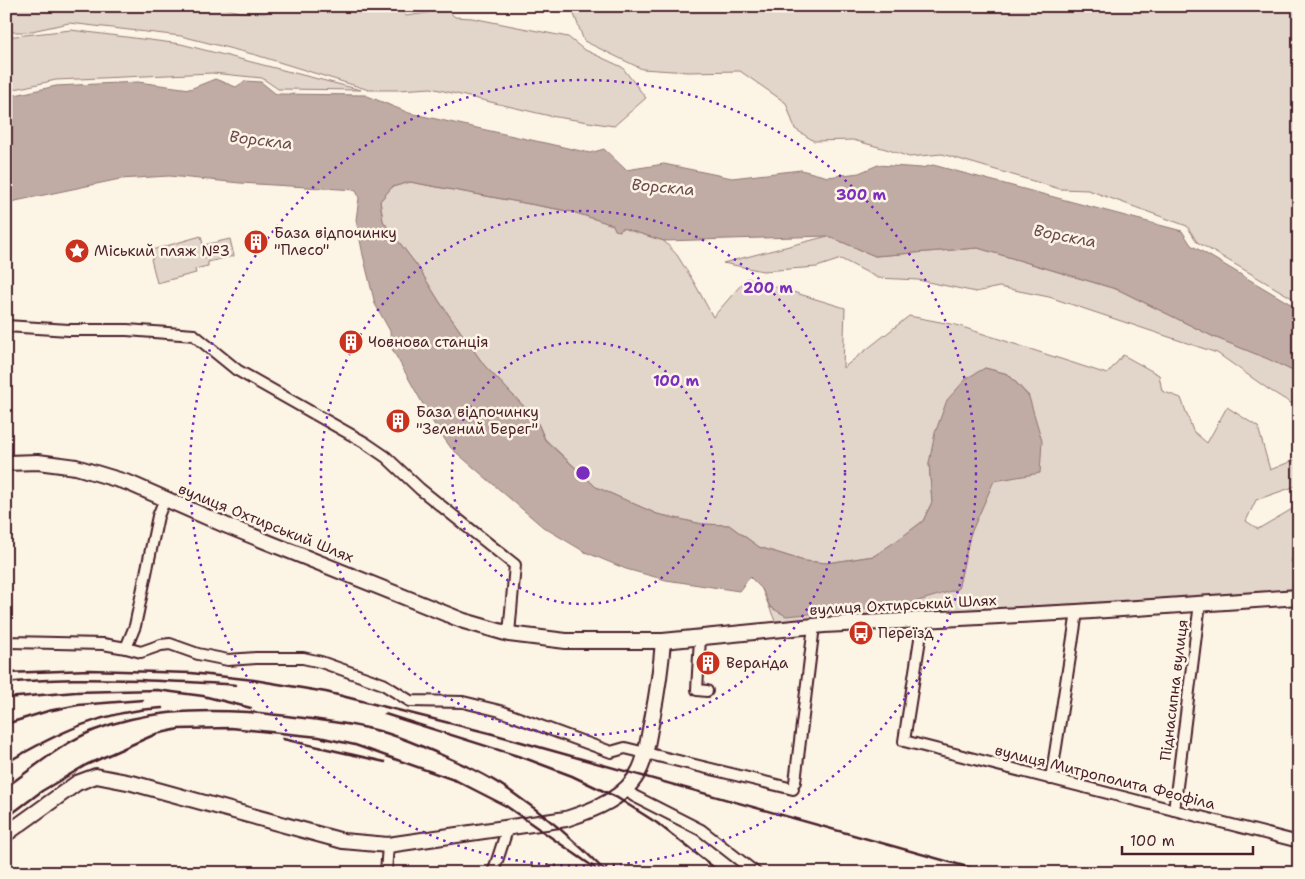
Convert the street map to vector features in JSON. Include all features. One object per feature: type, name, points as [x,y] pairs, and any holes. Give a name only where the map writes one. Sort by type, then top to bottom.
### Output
[{"type":"main road","name":"вулиця Охтирський Шлях","points":[[6,463],[38,462],[76,467],[129,483],[225,525],[464,621],[509,634],[566,641],[663,641],[814,626],[1077,612],[1299,597]]},
{"type":"main road","points":[[6,834],[76,783],[96,776],[132,783],[343,841],[388,845],[566,819],[601,806],[625,789],[641,769],[660,676],[663,641]]},
{"type":"street","points":[[6,326],[69,330],[127,330],[194,335],[237,370],[364,442],[386,457],[420,489],[515,564],[509,634]]},
{"type":"street","points":[[126,648],[135,626],[158,516],[165,499]]},
{"type":"street","name":"Піднасипна вулиця","points":[[1174,810],[1200,603]]},
{"type":"street","points":[[1051,779],[1077,612]]},
{"type":"street","name":"вулиця Митрополита Феофіла","points":[[923,620],[904,741],[1299,842]]},
{"type":"street","points":[[6,641],[103,644],[141,652],[170,644],[198,654],[228,660],[303,658],[383,684],[410,701],[463,702],[500,711],[611,752],[625,748],[794,786],[814,626]]},
{"type":"street","points":[[700,638],[697,690],[707,691]]},
{"type":"street","points":[[625,789],[634,796],[701,830],[756,873]]},
{"type":"street","points":[[492,873],[508,827]]},
{"type":"street","points":[[386,873],[388,845]]},
{"type":"shaded area","points":[[6,6],[219,6],[239,12],[265,13],[275,6],[398,6],[406,16],[447,10],[455,17],[472,18],[568,37],[583,49],[622,67],[646,98],[614,126],[550,116],[431,88],[369,90],[256,55],[181,36],[69,23],[27,32],[6,32]]},
{"type":"shaded area","points":[[571,6],[1299,6],[1299,73],[1293,78],[1295,88],[1299,85],[1299,302],[1197,242],[1187,226],[1088,190],[1060,189],[942,154],[909,157],[853,140],[814,141],[795,129],[786,103],[740,71],[688,72],[642,69],[584,41]]},
{"type":"shaded area","points":[[71,30],[181,44],[361,90],[278,89],[262,78],[212,73],[56,80],[6,91],[6,37]]},
{"type":"shaded area","points":[[410,182],[573,212],[664,241],[677,255],[713,317],[747,278],[845,308],[843,368],[909,316],[956,325],[1107,374],[1123,355],[1159,375],[1162,391],[1181,398],[1193,431],[1207,443],[1227,407],[1258,427],[1270,470],[1299,458],[1299,485],[1256,500],[1246,521],[1258,529],[1299,505],[1299,532],[1291,562],[1299,562],[1299,591],[775,621],[762,589],[770,607],[958,589],[970,535],[1029,396],[1008,374],[985,368],[929,463],[932,502],[923,521],[874,556],[827,563],[804,561],[759,547],[729,525],[702,524],[657,514],[596,487],[545,439],[536,419],[484,365],[439,301],[418,267],[383,221],[380,201],[392,187]]},
{"type":"shaded area","points":[[201,236],[206,258],[204,245],[230,239],[234,256],[208,262],[208,266],[195,269],[196,273],[157,283],[151,259],[154,257],[152,250]]},
{"type":"shaded area","points":[[828,236],[875,256],[978,248],[1119,290],[1214,337],[1269,359],[1299,374],[1299,408],[1217,353],[1049,297],[999,287],[976,292],[918,280],[878,278],[841,259],[817,267],[763,271],[723,263]]},
{"type":"water","name":"Ворскла","points":[[215,79],[236,87],[245,81],[261,82],[276,94],[365,95],[409,113],[590,153],[604,149],[626,170],[664,164],[732,178],[801,170],[828,177],[859,173],[878,165],[921,168],[933,165],[1182,231],[1191,245],[1299,309],[1299,374],[1214,337],[1119,290],[978,248],[875,256],[828,236],[664,241],[622,228],[620,231],[615,230],[613,225],[573,212],[410,182],[392,187],[380,201],[383,221],[418,267],[439,301],[484,365],[536,419],[545,440],[596,487],[657,514],[702,524],[729,525],[759,547],[804,561],[827,563],[874,556],[923,521],[932,502],[929,463],[935,433],[947,400],[967,378],[985,368],[1008,374],[1029,397],[1042,441],[1040,473],[994,481],[970,535],[958,589],[902,606],[786,616],[770,607],[762,589],[750,577],[739,591],[666,580],[626,569],[585,552],[543,527],[451,448],[434,424],[391,347],[390,331],[375,304],[356,220],[359,198],[356,190],[240,183],[169,176],[120,179],[6,203],[6,97],[56,86],[138,82],[190,89]]},
{"type":"railway","points":[[6,673],[89,670],[191,673],[254,680],[326,692],[489,733],[989,873]]},
{"type":"railway","points":[[6,683],[90,679],[236,685]]},
{"type":"railway","points":[[6,698],[76,692],[157,690],[203,696],[251,708]]},
{"type":"railway","points":[[6,724],[48,711],[78,705],[143,700]]},
{"type":"railway","points":[[6,763],[43,742],[81,725],[119,714],[162,708]]},
{"type":"railway","points":[[6,787],[49,756],[83,735],[113,724],[151,715],[189,711],[228,711],[336,722],[369,728],[398,737],[454,760],[491,779],[522,799],[572,839],[607,873]]},
{"type":"railway","points":[[385,714],[527,759],[572,776],[616,797],[657,823],[721,873]]},
{"type":"railway","points":[[6,818],[42,791],[86,765],[156,734],[179,729],[231,728],[319,737],[355,745],[457,781],[506,806],[595,868]]},
{"type":"railway","points":[[283,739],[385,762]]},
{"type":"place","name":"База відпочинку \"Плесо\"","points":[[256,242]]},
{"type":"place","name":"Міський пляж №3","points":[[77,251]]},
{"type":"place","name":"Човнова станція","points":[[351,342]]},
{"type":"place","name":"База відпочинку \"Зелений Берег\"","points":[[398,421]]},
{"type":"place","name":"Переїзд","points":[[861,633]]},
{"type":"place","name":"Веранда","points":[[708,663]]}]
